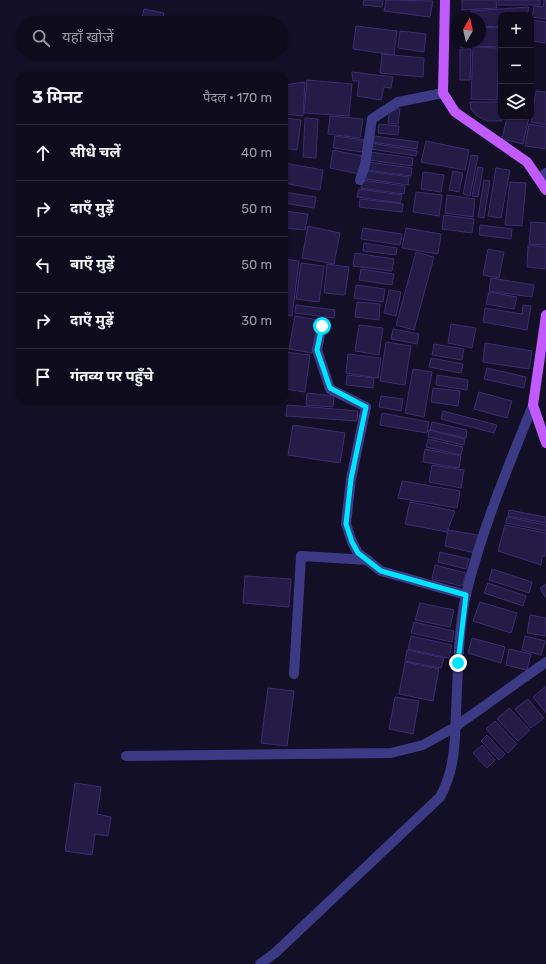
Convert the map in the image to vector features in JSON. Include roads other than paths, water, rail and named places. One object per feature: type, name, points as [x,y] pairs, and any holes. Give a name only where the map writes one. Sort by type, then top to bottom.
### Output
[{"type":"main road","points":[[445,0],[443,93],[455,112],[527,162],[542,176],[546,190]]},
{"type":"main road","points":[[546,315],[533,405],[546,443]]},
{"type":"street","points":[[360,180],[365,165],[372,119],[398,102],[443,93]]},
{"type":"street","points":[[322,326],[317,350],[330,388],[366,407],[351,479],[346,524],[352,542],[358,553],[381,571],[466,595]]},
{"type":"street","points":[[260,964],[275,953],[440,798],[451,774],[454,757],[458,663],[466,595],[490,513],[533,405]]},
{"type":"street","points":[[294,674],[301,556],[368,560]]},
{"type":"street","points":[[126,756],[391,753],[423,745],[455,727],[546,662]]}]
